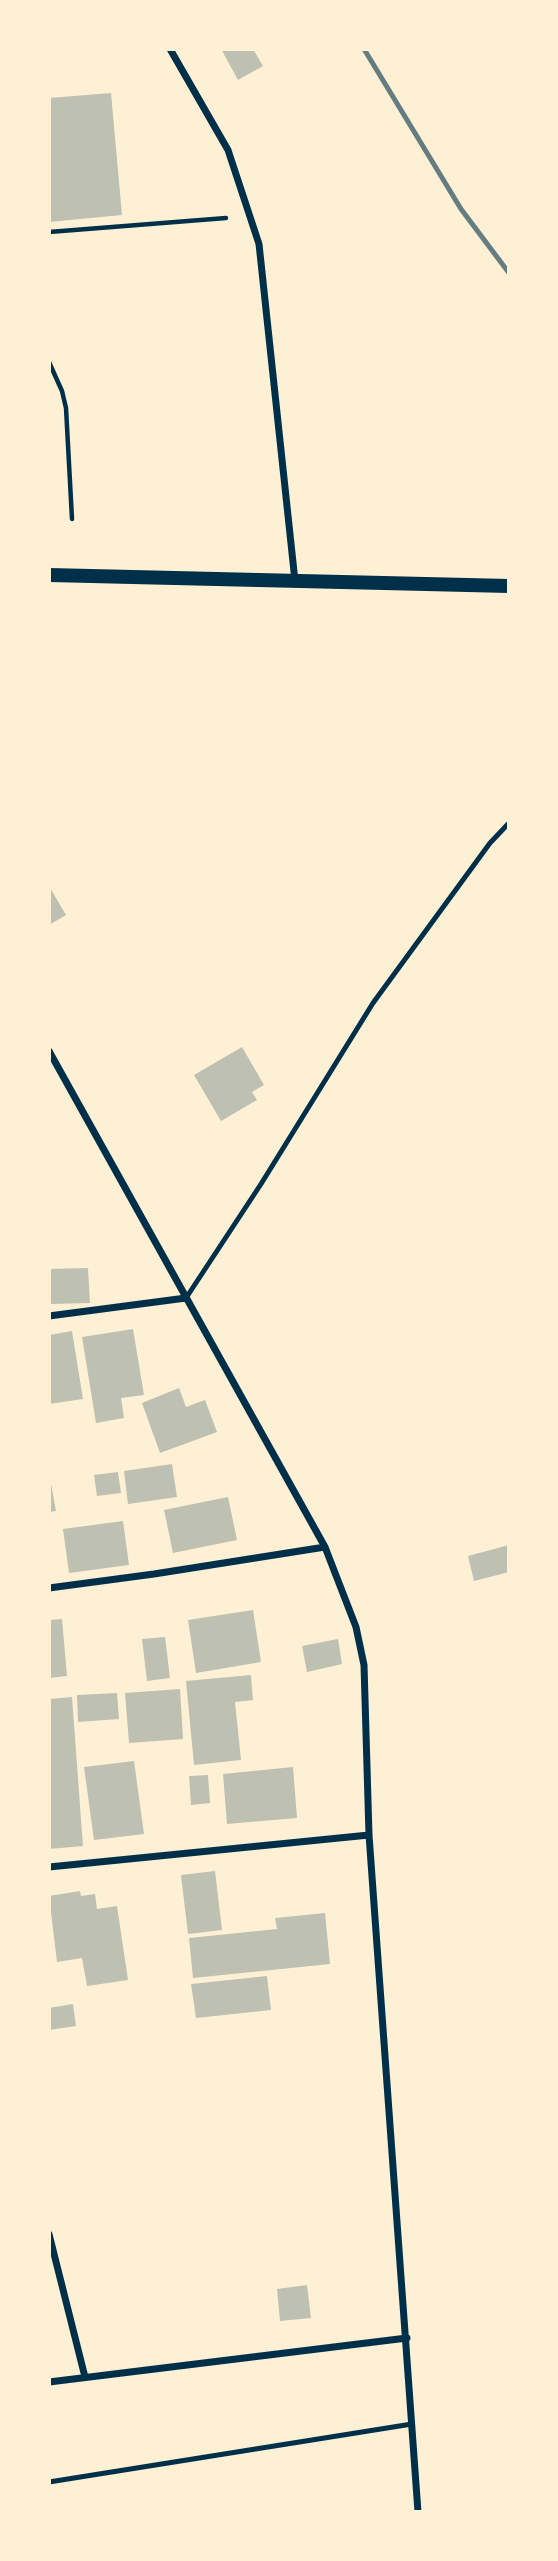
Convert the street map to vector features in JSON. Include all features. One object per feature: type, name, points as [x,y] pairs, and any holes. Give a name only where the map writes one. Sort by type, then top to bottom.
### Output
[{"type":"main road","points":[[49,575],[509,586]]},
{"type":"street","points":[[170,49],[228,150],[259,244],[295,581]]},
{"type":"street","points":[[49,1051],[325,1547],[356,1627],[363,1665],[369,1835],[418,2512]]},
{"type":"street","points":[[49,1316],[186,1298]]},
{"type":"street","points":[[49,1588],[325,1547]]},
{"type":"street","points":[[49,1867],[369,1835]]},
{"type":"street","points":[[49,2234],[85,2377]]},
{"type":"street","points":[[49,2382],[407,2338]]},
{"type":"lane","points":[[186,1298],[261,1184],[373,1003],[490,843],[509,823]]},
{"type":"lane","points":[[49,2482],[412,2424]]},
{"type":"path","points":[[49,232],[250,216]]},
{"type":"path","points":[[49,362],[62,391],[66,408],[72,519]]},
{"type":"building","points":[[221,49],[253,49],[263,66],[238,80]]},
{"type":"building","points":[[111,93],[122,215],[49,222],[49,98]]},
{"type":"building","points":[[49,886],[66,915],[49,925]]},
{"type":"building","points":[[242,1047],[264,1085],[252,1092],[257,1100],[221,1121],[194,1075]]},
{"type":"building","points":[[88,1268],[90,1303],[49,1304],[49,1269]]},
{"type":"building","points":[[133,1329],[144,1395],[121,1398],[124,1418],[96,1423],[82,1337]]},
{"type":"building","points":[[72,1331],[83,1399],[49,1404],[49,1335]]},
{"type":"building","points":[[179,1388],[186,1407],[205,1400],[217,1432],[160,1453],[142,1403]]},
{"type":"building","points":[[172,1464],[177,1497],[128,1504],[124,1471]]},
{"type":"building","points":[[118,1472],[121,1493],[97,1496],[94,1475]]},
{"type":"building","points":[[49,1473],[56,1511],[49,1512]]},
{"type":"building","points":[[228,1497],[237,1540],[173,1553],[164,1510]]},
{"type":"building","points":[[123,1521],[129,1565],[69,1573],[63,1529]]},
{"type":"building","points":[[509,1545],[509,1572],[474,1581],[468,1556]]},
{"type":"building","points":[[253,1610],[261,1662],[196,1673],[188,1620]]},
{"type":"building","points":[[62,1619],[67,1676],[49,1678],[49,1620]]},
{"type":"building","points":[[165,1637],[170,1678],[147,1681],[142,1639]]},
{"type":"building","points":[[338,1639],[342,1664],[307,1672],[302,1646]]},
{"type":"building","points":[[251,1675],[253,1700],[235,1702],[241,1760],[194,1765],[186,1681]]},
{"type":"building","points":[[180,1689],[183,1739],[129,1743],[125,1693]]},
{"type":"building","points":[[117,1693],[119,1719],[78,1722],[77,1695]]},
{"type":"building","points":[[72,1697],[83,1846],[49,1849],[49,1699]]},
{"type":"building","points":[[134,1761],[144,1834],[94,1840],[84,1767]]},
{"type":"building","points":[[293,1767],[297,1818],[227,1824],[223,1774]]},
{"type":"building","points":[[208,1775],[210,1803],[191,1805],[189,1776]]},
{"type":"building","points":[[215,1871],[222,1930],[188,1934],[181,1875]]},
{"type":"building","points":[[80,1891],[81,1896],[95,1894],[97,1909],[117,1906],[128,1980],[87,1986],[82,1958],[57,1962],[49,1896]]},
{"type":"building","points":[[325,1913],[330,1964],[193,1978],[189,1938],[277,1929],[275,1918]]},
{"type":"building","points":[[267,1976],[271,2010],[196,2018],[191,1984]]},
{"type":"building","points":[[73,2004],[76,2026],[49,2030],[49,2008]]},
{"type":"building","points":[[307,2285],[311,2318],[280,2321],[277,2289]]},
{"type":"railway","points":[[364,49],[461,209],[509,273]]}]
